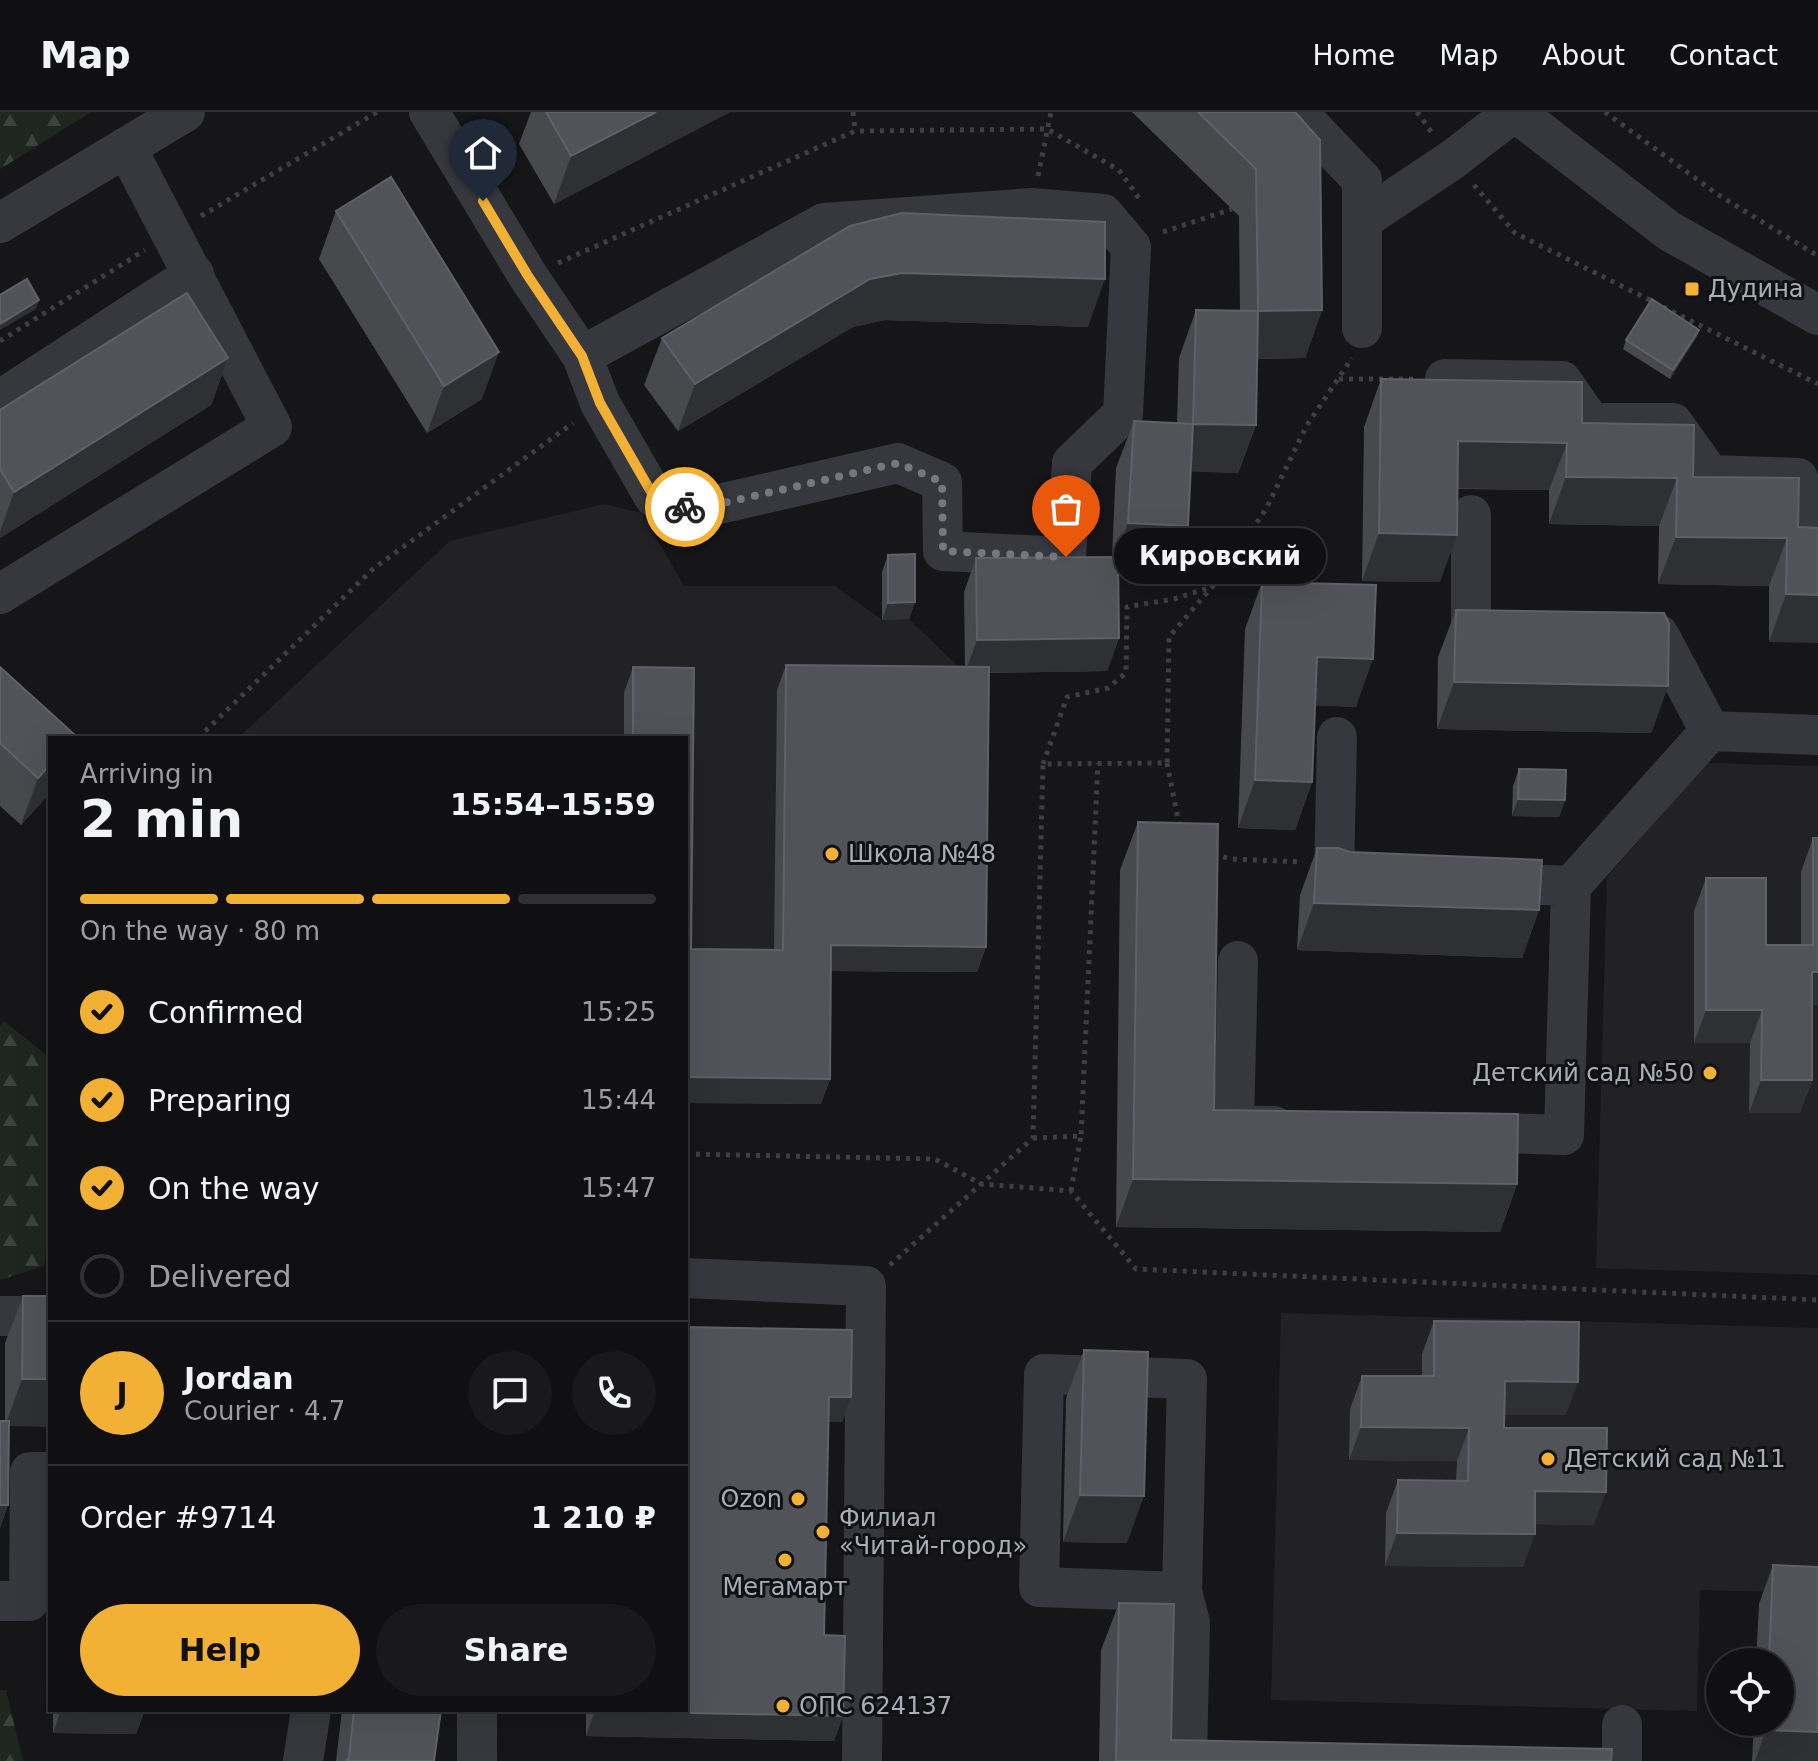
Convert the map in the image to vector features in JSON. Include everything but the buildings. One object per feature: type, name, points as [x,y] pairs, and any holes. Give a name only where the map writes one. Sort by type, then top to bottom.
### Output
[{"type":"street","points":[[0,223],[185,112]]},
{"type":"street","points":[[1297,112],[1362,180],[1362,328]]},
{"type":"street","points":[[1362,220],[1452,160],[1514,112],[1669,231],[1818,315]]},
{"type":"street","points":[[444,117],[528,276],[582,356],[600,403],[654,497],[693,510],[898,463],[942,482],[943,551],[1066,557],[1072,463],[1123,414],[1149,233],[1103,214],[1032,208],[824,223],[582,356]]},
{"type":"street","points":[[0,594],[272,427],[126,147]]},
{"type":"street","points":[[0,400],[194,274]]},
{"type":"street","points":[[1445,379],[1562,381],[1591,423],[1673,423],[1710,475],[1798,478],[1818,533]]},
{"type":"street","points":[[1471,515],[1471,632],[1533,633]]},
{"type":"street","points":[[1581,634],[1659,635],[1710,731]]},
{"type":"street","points":[[1710,731],[1818,735]]},
{"type":"street","points":[[1422,1131],[1564,1135],[1571,886],[1710,731]]},
{"type":"street","points":[[1337,737],[1334,877],[1397,880]]},
{"type":"street","points":[[1445,881],[1571,886]]},
{"type":"street","points":[[1238,961],[1234,1125],[1312,1128]]},
{"type":"street","points":[[688,1278],[866,1286],[862,1761]]},
{"type":"street","points":[[0,1316],[48,1316]]},
{"type":"street","points":[[1182,1592],[1039,1587],[1044,1374],[1187,1379],[1182,1592],[1190,1622],[1187,1761]]},
{"type":"street","points":[[26,1602],[30,1472],[48,1472]]},
{"type":"street","points":[[303,1761],[311,1712]]},
{"type":"street","points":[[477,1712],[477,1761]]},
{"type":"path","points":[[853,112],[855,131]]},
{"type":"path","points":[[1032,208],[1051,112]]},
{"type":"path","points":[[1417,112],[1452,160],[1515,233],[1818,384]]},
{"type":"path","points":[[1605,112],[1717,194],[1818,256]]},
{"type":"path","points":[[528,276],[855,131],[1047,129],[1119,170],[1145,207]]},
{"type":"path","points":[[1149,233],[1232,209]]},
{"type":"path","points":[[1182,840],[1167,763],[1169,637],[1212,587],[1266,509],[1307,425],[1361,344],[1362,328]]},
{"type":"path","points":[[1338,379],[1445,379]]},
{"type":"path","points":[[200,736],[373,569],[600,403]]},
{"type":"path","points":[[1033,1138],[1043,764],[1067,697],[1108,688],[1126,673],[1127,607],[1174,599],[1212,587]]},
{"type":"path","points":[[1071,1191],[1081,1136],[1098,763]]},
{"type":"path","points":[[1043,764],[1167,763]]},
{"type":"path","points":[[1206,850],[1230,859],[1334,863]]},
{"type":"path","points":[[866,1286],[1033,1138],[1081,1136]]},
{"type":"path","points":[[688,1154],[935,1159],[981,1184],[1071,1191],[1136,1269],[1818,1300]]},
{"type":"shaded area","name":"Школа №48","points":[[604,504],[642,513],[684,586],[835,586],[882,620],[909,619],[965,673],[980,692],[977,972],[822,971],[688,1101],[688,736],[240,736],[450,541]]},
{"type":"shaded area","name":"Детский сад №50","points":[[1707,763],[1818,766],[1818,1275],[1596,1268],[1607,877]]},
{"type":"shaded area","name":"Детский сад №11","points":[[1281,1313],[1818,1328],[1818,1593],[1700,1590],[1697,1711],[1271,1700]]},
{"type":"green space","points":[[0,112],[91,112],[0,169]]},
{"type":"green space","points":[[4,1021],[48,1056],[48,1237],[44,1266],[0,1280],[0,1026]]},
{"type":"green space","points":[[0,1690],[6,1690],[23,1761],[0,1761]]},
{"type":"way so far","points":[[685,507],[693,510],[898,463],[942,482],[943,551],[1066,557]]},
{"type":"place","name":"Дудина","points":[[1692,289]]},
{"type":"place","name":"Кировский","points":[[1066,557]]},
{"type":"place","name":"Школа №48","points":[[832,854]]},
{"type":"place","name":"Детский сад №50","points":[[1710,1073]]},
{"type":"place","name":"Детский сад №11","points":[[1548,1459]]},
{"type":"place","name":"Ozon","points":[[798,1499]]},
{"type":"place","name":"Филиал «Читай-город»","points":[[823,1532]]},
{"type":"place","name":"Мегамарт","points":[[785,1560]]},
{"type":"place","name":"ОПС 624137","points":[[783,1706]]},
{"type":"route","points":[[483,201],[528,276],[582,356],[600,403],[654,497],[685,507]]}]
